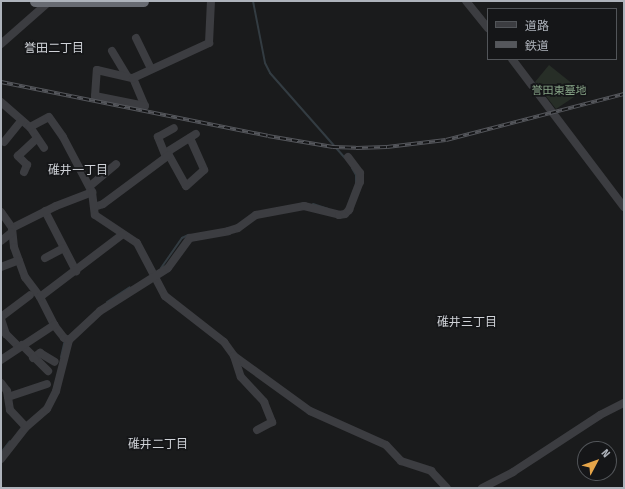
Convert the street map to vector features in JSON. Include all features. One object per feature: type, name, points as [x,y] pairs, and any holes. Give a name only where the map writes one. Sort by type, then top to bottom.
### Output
[{"type":"highway","points":[[35,1],[143,1]]},
{"type":"street","points":[[1,44],[50,1]]},
{"type":"street","points":[[112,51],[130,77],[145,106],[95,96],[97,70],[130,77],[208,43],[210,1]]},
{"type":"street","points":[[466,1],[487,27]]},
{"type":"street","points":[[136,38],[151,69]]},
{"type":"street","points":[[513,60],[596,166],[624,207]]},
{"type":"street","points":[[1,102],[21,121],[30,127],[44,148]]},
{"type":"street","points":[[30,127],[49,117],[63,137],[91,189],[95,215],[136,243],[153,278],[165,296],[224,342],[234,356],[241,377],[264,402],[272,422],[257,430]]},
{"type":"street","points":[[4,142],[21,121]]},
{"type":"street","points":[[94,207],[103,204],[168,156],[167,152],[193,136],[204,170],[186,186],[168,156],[158,137],[174,128]]},
{"type":"street","points":[[24,172],[26,164],[18,156],[37,138]]},
{"type":"street","points":[[1,459],[26,427],[47,409],[52,401],[69,340],[105,307],[168,268],[190,238],[238,228],[256,215],[304,206],[339,215],[345,214],[349,210],[360,182],[360,173],[348,157]]},
{"type":"street","points":[[1,241],[12,231],[45,211],[91,189],[116,164]]},
{"type":"street","points":[[45,211],[76,271]]},
{"type":"street","points":[[1,212],[12,231],[25,277],[40,297],[54,326],[64,338],[69,340]]},
{"type":"street","points":[[40,297],[76,271],[122,234]]},
{"type":"street","points":[[45,258],[64,248]]},
{"type":"street","points":[[1,266],[19,260]]},
{"type":"street","points":[[30,295],[1,318],[6,334],[48,371]]},
{"type":"street","points":[[1,360],[54,326]]},
{"type":"street","points":[[33,358],[40,353],[55,362]]},
{"type":"street","points":[[234,356],[310,411],[386,445],[400,461],[431,472],[446,488]]},
{"type":"street","points":[[1,383],[8,397],[13,415],[26,427]]},
{"type":"street","points":[[8,397],[47,384]]},
{"type":"street","points":[[482,488],[513,472],[600,415],[624,403]]},
{"type":"green space","name":"誉田東墓地","points":[[549,65],[574,85],[580,93],[556,109],[535,82]]},
{"type":"waterway","points":[[253,1],[265,63],[270,73],[345,158]]},
{"type":"waterway","points":[[352,168],[356,175],[356,183]]},
{"type":"waterway","points":[[313,204],[328,209]]},
{"type":"waterway","points":[[161,268],[182,238],[188,235]]},
{"type":"waterway","points":[[107,302],[130,287]]},
{"type":"waterway","points":[[61,357],[65,340]]},
{"type":"waterway","points":[[3,450],[10,441]]},
{"type":"railway","points":[[1,82],[268,136],[333,147],[356,148],[387,147],[446,140],[624,94]]},
{"type":"district","name":"誉田二丁目","points":[[54,49]]},
{"type":"district","name":"碓井一丁目","points":[[78,171]]},
{"type":"district","name":"碓井三丁目","points":[[467,323]]},
{"type":"district","name":"碓井二丁目","points":[[158,445]]}]
